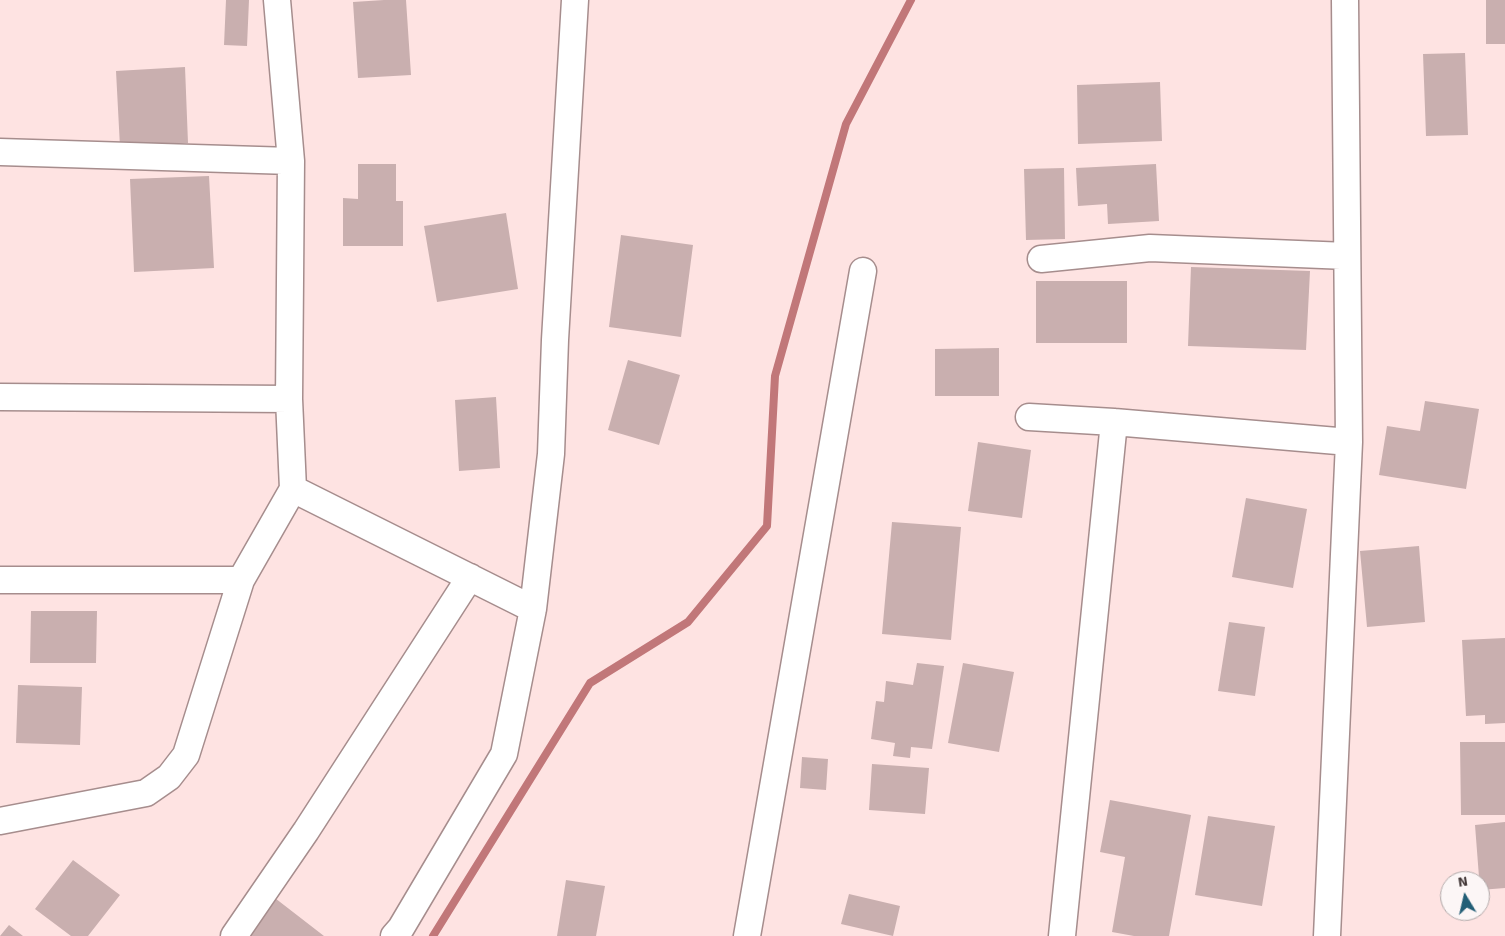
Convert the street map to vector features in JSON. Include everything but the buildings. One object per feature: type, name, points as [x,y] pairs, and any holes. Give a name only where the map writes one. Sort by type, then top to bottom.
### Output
[{"type":"street","points":[[0,821],[146,793],[169,777],[186,755],[241,580],[293,489],[289,399],[291,161],[277,0]]},
{"type":"street","points":[[394,936],[406,920],[504,754],[533,609],[551,454],[555,340],[575,0]]},
{"type":"street","points":[[1327,936],[1348,442],[1345,0]]},
{"type":"street","points":[[0,152],[291,161]]},
{"type":"street","points":[[1041,258],[1150,248],[1347,256]]},
{"type":"street","points":[[747,936],[863,271]]},
{"type":"street","points":[[0,396],[289,399]]},
{"type":"street","points":[[1029,416],[1348,442]]},
{"type":"street","points":[[1062,936],[1114,422]]},
{"type":"street","points":[[293,489],[533,609]]},
{"type":"street","points":[[234,936],[306,831],[470,577]]},
{"type":"street","points":[[0,580],[241,580]]},
{"type":"waterway","points":[[433,936],[590,683],[688,622],[767,526],[775,376],[846,124],[911,0]]}]
